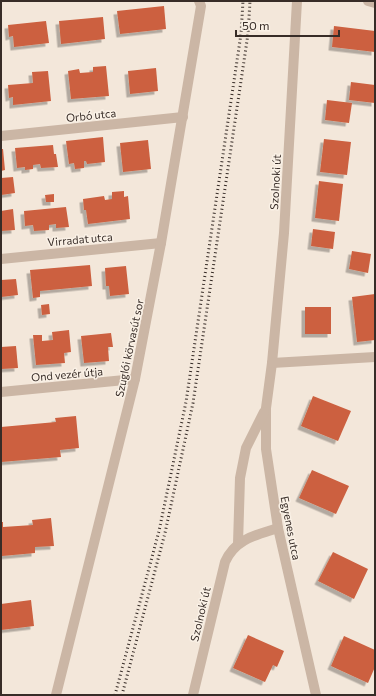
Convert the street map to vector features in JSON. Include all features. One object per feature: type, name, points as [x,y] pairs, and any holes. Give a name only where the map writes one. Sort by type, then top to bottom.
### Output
[{"type":"street","name":"Szuglói körvasút sor","points":[[56,695],[135,379],[162,243],[201,6],[199,1]]},
{"type":"street","name":"Szolnoki út","points":[[272,363],[284,233],[298,1]]},
{"type":"street","points":[[368,1],[375,2]]},
{"type":"street","name":"Orbó utca","points":[[1,136],[183,117]]},
{"type":"street","name":"Virradat utca","points":[[1,258],[162,243]]},
{"type":"street","points":[[272,363],[375,357]]},
{"type":"street","name":"Egyenes utca","points":[[272,363],[266,408],[266,449],[278,528],[316,695]]},
{"type":"street","name":"Ond vezér útja","points":[[1,392],[135,379]]},
{"type":"street","points":[[238,544],[240,478],[246,448],[266,408]]},
{"type":"street","name":"Szolnoki út","points":[[193,695],[225,562],[229,552],[248,538],[278,528]]},
{"type":"building","points":[[164,6],[166,29],[120,34],[117,11]]},
{"type":"building","points":[[103,17],[105,39],[61,44],[59,21]]},
{"type":"building","points":[[46,21],[49,43],[14,47],[13,36],[9,37],[8,25]]},
{"type":"building","points":[[334,26],[375,31],[375,52],[332,47]]},
{"type":"building","points":[[106,66],[109,96],[71,99],[68,71],[79,69],[80,73],[93,72],[93,67]]},
{"type":"building","points":[[156,68],[158,91],[130,94],[128,71]]},
{"type":"building","points":[[48,71],[51,101],[13,105],[13,97],[9,98],[8,85],[33,83],[32,72]]},
{"type":"building","points":[[351,82],[375,85],[375,103],[349,100]]},
{"type":"building","points":[[327,100],[352,103],[349,123],[325,120]]},
{"type":"building","points":[[103,137],[105,162],[87,164],[86,161],[84,161],[84,168],[75,169],[74,163],[69,164],[66,141]]},
{"type":"building","points":[[324,139],[351,142],[347,175],[320,172]]},
{"type":"building","points":[[148,140],[151,169],[123,172],[120,143]]},
{"type":"building","points":[[53,145],[58,167],[41,168],[40,164],[33,165],[33,169],[25,170],[25,167],[17,168],[15,148]]},
{"type":"building","points":[[1,149],[3,149],[5,170],[1,171]]},
{"type":"building","points":[[13,177],[15,193],[1,195],[1,178]]},
{"type":"building","points":[[319,181],[343,184],[339,221],[315,218]]},
{"type":"building","points":[[124,191],[124,197],[128,196],[130,219],[88,224],[83,199],[104,196],[105,200],[112,199],[112,192]]},
{"type":"building","points":[[54,194],[54,202],[46,202],[45,195]]},
{"type":"building","points":[[66,207],[69,227],[56,228],[56,224],[49,225],[49,230],[34,231],[33,225],[25,226],[24,211]]},
{"type":"building","points":[[13,209],[15,230],[1,231],[1,211]]},
{"type":"building","points":[[313,229],[335,232],[333,249],[311,246]]},
{"type":"building","points":[[352,251],[371,254],[368,273],[349,269]]},
{"type":"building","points":[[90,265],[92,286],[40,291],[40,297],[33,298],[30,270]]},
{"type":"building","points":[[126,266],[129,294],[110,296],[109,286],[106,286],[105,268]]},
{"type":"building","points":[[16,279],[18,295],[1,297],[1,280]]},
{"type":"building","points":[[375,294],[375,340],[357,342],[352,297]]},
{"type":"building","points":[[49,304],[50,314],[42,315],[41,305]]},
{"type":"building","points":[[305,307],[331,307],[331,334],[305,334]]},
{"type":"building","points":[[69,330],[71,352],[64,353],[65,363],[36,365],[33,335],[42,335],[42,341],[53,340],[52,332]]},
{"type":"building","points":[[111,333],[113,347],[108,347],[109,361],[84,363],[81,336]]},
{"type":"building","points":[[16,346],[18,368],[1,369],[1,347]]},
{"type":"building","points":[[313,396],[351,411],[338,441],[301,426]]},
{"type":"building","points":[[76,416],[79,448],[60,450],[61,457],[1,462],[1,427],[56,422],[55,418]]},
{"type":"building","points":[[312,470],[349,486],[336,514],[299,498]]},
{"type":"building","points":[[51,518],[54,546],[35,547],[35,553],[2,556],[1,522],[3,522],[3,527],[33,525],[32,520]]},
{"type":"building","points":[[333,552],[368,569],[354,599],[318,581]]},
{"type":"building","points":[[31,600],[34,626],[1,630],[1,604]]},
{"type":"building","points":[[248,635],[284,651],[277,667],[273,665],[265,682],[233,668]]},
{"type":"building","points":[[344,636],[375,650],[375,667],[368,683],[331,666]]},
{"type":"railway","points":[[115,695],[159,531],[186,402],[241,34],[243,1]]},
{"type":"railway","points":[[122,695],[165,533],[193,403],[248,34],[250,1]]}]
